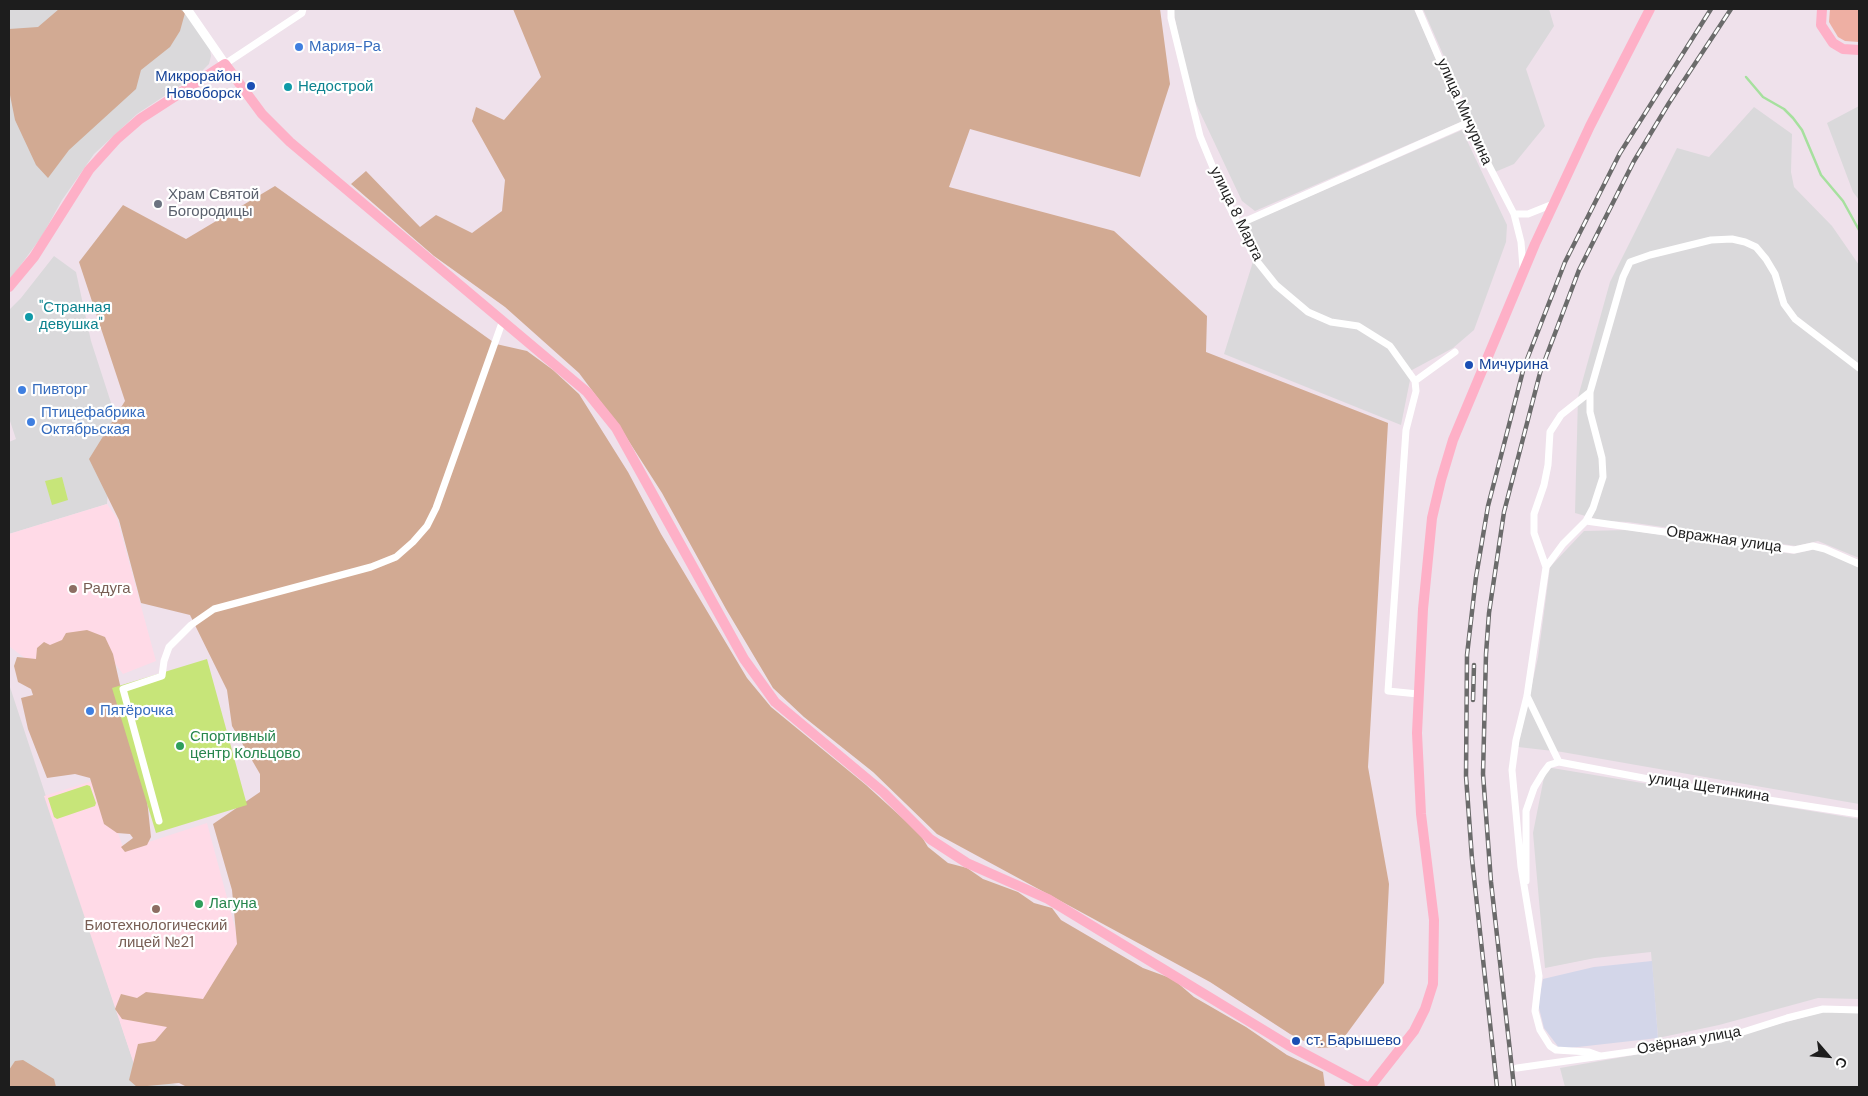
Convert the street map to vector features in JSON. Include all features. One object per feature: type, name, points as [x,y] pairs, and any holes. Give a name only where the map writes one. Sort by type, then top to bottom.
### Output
[{"type":"main road","points":[[9,288],[34,257],[89,170],[117,140],[140,119],[225,64],[262,114],[290,142],[587,392],[616,428],[744,659],[775,702],[883,792],[938,844],[967,863],[1048,899],[1288,1046],[1368,1087],[1414,1031],[1425,1009],[1433,984],[1434,920],[1421,814],[1417,733],[1418,694],[1432,518],[1441,480],[1453,440],[1523,271],[1553,204],[1650,9]]},
{"type":"main road","points":[[1814,9],[1821,14],[1826,35],[1833,43],[1842,49],[1859,50]]},
{"type":"street","points":[[187,9],[225,64],[302,13],[302,9]]},
{"type":"street","name":"улица 8 Марта","points":[[1171,9],[1171,18],[1200,136],[1228,204],[1256,260],[1276,285],[1308,312],[1330,322],[1358,326],[1390,346],[1415,381]]},
{"type":"street","name":"улица Мичурина","points":[[1418,9],[1467,123],[1514,214],[1521,242],[1523,271]]},
{"type":"street","points":[[1239,224],[1467,123]]},
{"type":"street","points":[[1514,214],[1528,214],[1553,204]]},
{"type":"street","points":[[1546,567],[1563,544],[1586,521],[1593,508],[1603,477],[1602,458],[1590,412],[1590,392],[1617,295],[1630,262],[1711,240],[1732,239],[1756,248],[1774,274],[1784,304],[1795,319],[1859,368]]},
{"type":"street","points":[[159,821],[123,689],[162,676],[164,661],[169,647],[191,625],[214,609],[306,586],[371,567],[396,557],[413,542],[427,526],[436,508],[503,320]]},
{"type":"street","points":[[1418,694],[1388,691],[1406,430],[1416,391],[1415,381],[1455,352]]},
{"type":"street","points":[[1590,392],[1561,415],[1550,432],[1544,485],[1534,514],[1534,533],[1546,567],[1527,696],[1516,740],[1512,770],[1521,867],[1539,976],[1535,1011],[1540,1030],[1550,1046],[1556,1050],[1589,1052],[1600,1056]]},
{"type":"street","name":"Овражная улица","points":[[1586,521],[1794,550],[1813,546],[1825,549],[1859,564]]},
{"type":"street","points":[[1526,889],[1526,811],[1534,788],[1549,765],[1559,762],[1527,696]]},
{"type":"street","name":"улица Щетинкина","points":[[1559,762],[1717,792],[1859,814]]},
{"type":"street","name":"Озёрная улица","points":[[1516,1068],[1721,1039],[1787,1018],[1823,1010],[1859,1010]]},
{"type":"shaded area","points":[[9,9],[183,9],[210,49],[211,56],[209,64],[201,72],[137,114],[94,154],[62,200],[42,236],[9,281]]},
{"type":"shaded area","points":[[59,9],[180,9],[185,13],[180,31],[170,47],[141,70],[136,89],[69,150],[48,178],[36,165],[15,120],[9,90],[9,29],[38,27]]},
{"type":"shaded area","points":[[513,9],[1160,9],[1170,84],[1140,177],[970,129],[949,187],[1114,231],[1207,316],[1206,352],[1388,423],[1368,767],[1389,884],[1384,983],[1337,1047],[1318,1048],[1290,1034],[1210,982],[937,834],[873,772],[804,717],[773,688],[726,609],[662,493],[621,429],[579,373],[505,307],[434,256],[351,184],[366,171],[420,227],[436,215],[472,233],[502,211],[505,180],[472,121],[476,107],[504,120],[541,77]]},
{"type":"shaded area","points":[[1173,9],[1414,9],[1463,121],[1255,211],[1242,201],[1189,89]]},
{"type":"shaded area","points":[[1423,9],[1549,9],[1554,26],[1526,69],[1545,126],[1514,164],[1495,172]]},
{"type":"shaded area","points":[[1830,9],[1859,9],[1859,42],[1845,41],[1838,37],[1829,22]]},
{"type":"shaded area","points":[[1859,106],[1859,200],[1853,192],[1827,123]]},
{"type":"shaded area","points":[[1754,107],[1792,134],[1791,172],[1794,187],[1832,226],[1859,265],[1859,558],[1818,541],[1796,546],[1628,522],[1603,521],[1575,513],[1578,397],[1610,282],[1677,148],[1709,157]]},
{"type":"shaded area","points":[[1462,130],[1507,225],[1506,242],[1474,330],[1453,348],[1412,370],[1401,425],[1224,354],[1257,249],[1246,224]]},
{"type":"shaded area","points":[[275,186],[496,344],[527,351],[553,370],[579,394],[628,472],[661,534],[747,678],[771,707],[866,785],[920,834],[928,847],[948,863],[967,868],[983,879],[1018,892],[1034,903],[1052,908],[1061,920],[1143,968],[1173,979],[1194,997],[1246,1027],[1287,1055],[1323,1072],[1325,1087],[187,1087],[179,1083],[137,1087],[129,1080],[138,1044],[155,1041],[167,1027],[122,1019],[115,1009],[121,994],[137,998],[146,992],[203,999],[237,944],[232,890],[213,824],[260,792],[260,774],[232,726],[227,690],[190,615],[141,603],[119,520],[89,459],[125,401],[79,262],[123,205],[186,239]]},
{"type":"shaded area","points":[[54,256],[76,272],[91,341],[114,412],[107,504],[9,534],[9,442],[16,439],[9,418],[9,310],[21,298]]},
{"type":"shaded area","name":"Радуга","points":[[107,504],[117,518],[156,661],[123,674],[100,644],[35,666],[9,646],[9,534]]},
{"type":"shaded area","points":[[1628,530],[1793,554],[1820,548],[1859,564],[1859,804],[1562,752],[1518,747],[1538,657],[1550,567],[1584,531]]},
{"type":"shaded area","points":[[87,630],[105,637],[113,654],[130,729],[145,781],[151,837],[147,845],[125,852],[121,847],[133,838],[130,834],[117,833],[104,824],[90,778],[75,774],[47,778],[28,729],[21,698],[33,695],[31,689],[18,682],[14,666],[17,657],[36,659],[37,648],[44,642],[50,645],[62,640],[66,633]]},
{"type":"shaded area","points":[[9,684],[137,1073],[183,1087],[9,1087]]},
{"type":"shaded area","points":[[1546,767],[1859,819],[1859,999],[1818,998],[1719,1025],[1658,1038],[1651,952],[1595,958],[1545,968],[1533,833]]},
{"type":"shaded area","name":"Биотехнологический лицей №21","points":[[99,779],[124,850],[207,823],[263,1032],[137,1073],[44,796]]},
{"type":"shaded area","points":[[1652,961],[1658,1038],[1560,1049],[1544,1028],[1538,1004],[1543,979],[1594,967]]},
{"type":"shaded area","points":[[1823,1012],[1859,1013],[1859,1087],[1565,1087],[1560,1068],[1720,1040]]},
{"type":"shaded area","points":[[23,1060],[54,1079],[56,1087],[9,1087],[9,1070],[15,1061]]},
{"type":"green space","points":[[62,477],[68,500],[52,505],[45,481]]},
{"type":"green space","name":"Спортивный центр Кольцово","points":[[207,659],[247,805],[156,833],[112,688]]},
{"type":"green space","points":[[87,785],[90,786],[96,803],[95,806],[57,819],[54,817],[48,798]]},
{"type":"waterway","points":[[1746,77],[1763,97],[1784,109],[1802,130],[1821,175],[1843,201],[1859,230]]},
{"type":"railway","points":[[1497,1087],[1472,859],[1466,776],[1467,655],[1476,577],[1488,506],[1524,367],[1565,262],[1620,153],[1711,9]]},
{"type":"railway","points":[[1514,1087],[1491,882],[1483,774],[1489,613],[1504,512],[1540,373],[1579,270],[1634,161],[1669,103],[1731,9]]},
{"type":"railway","points":[[1473,700],[1474,665]]},
{"type":"place","name":"Мария-Ра","points":[[299,47]]},
{"type":"place","name":"Микрорайон Новоборск","points":[[251,86]]},
{"type":"place","name":"Недострой","points":[[288,87]]},
{"type":"place","name":"Храм Святой Богородицы","points":[[158,204]]},
{"type":"place","name":"\"Странная девушка\"","points":[[29,317]]},
{"type":"place","name":"Мичурина","points":[[1469,365]]},
{"type":"place","name":"Пивторг","points":[[22,390]]},
{"type":"place","name":"Птицефабрика Октябрьская","points":[[31,422]]},
{"type":"place","name":"Радуга","points":[[73,589]]},
{"type":"place","name":"Пятёрочка","points":[[90,711]]},
{"type":"place","name":"Спортивный центр Кольцово","points":[[180,746]]},
{"type":"place","name":"Лагуна","points":[[199,904]]},
{"type":"place","name":"Биотехнологический лицей №21","points":[[156,909]]},
{"type":"place","name":"ст. Барышево","points":[[1296,1041]]}]
